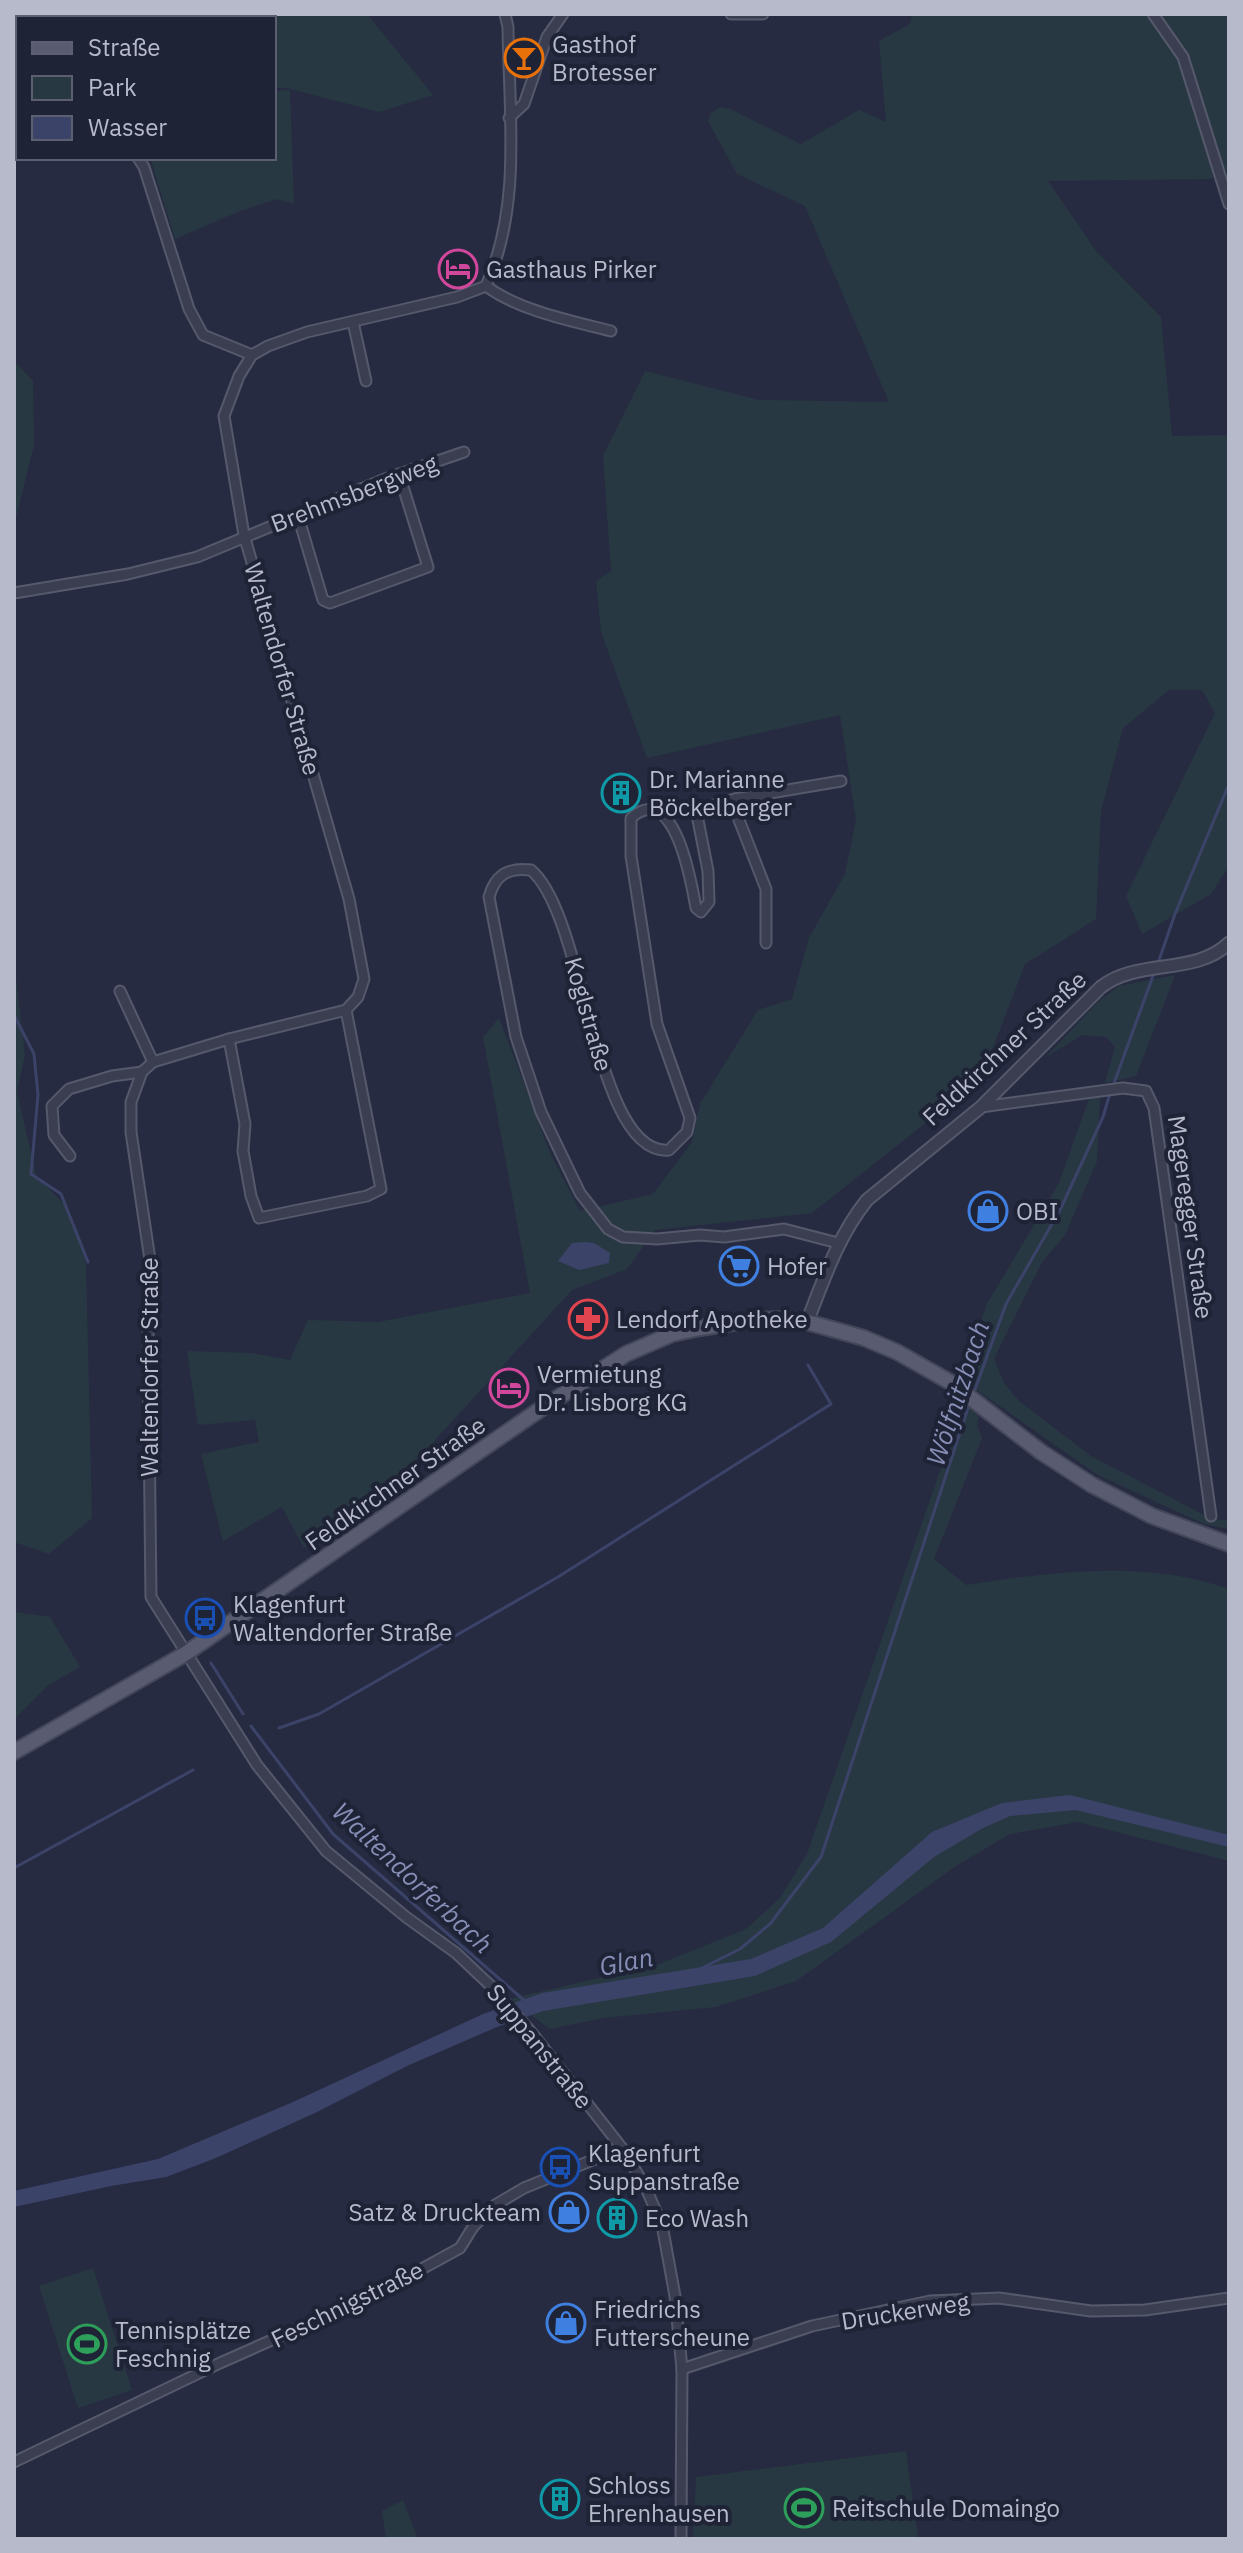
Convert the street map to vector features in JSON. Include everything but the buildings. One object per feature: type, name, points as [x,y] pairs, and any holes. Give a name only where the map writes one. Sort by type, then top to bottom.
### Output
[{"type":"main road","name":"Feldkirchner Straße","points":[[14,1752],[156,1673],[545,1406],[626,1354],[672,1334],[700,1328],[752,1320],[807,1322]]},
{"type":"main road","points":[[807,1322],[864,1338],[897,1352],[950,1382],[1041,1452],[1111,1496],[1183,1529],[1229,1544]]},
{"type":"street","points":[[139,160],[189,309],[203,335],[252,355],[307,332],[457,297],[486,286],[507,224],[511,171],[508,27],[505,14]]},
{"type":"street","points":[[509,118],[524,104],[547,37],[563,14]]},
{"type":"street","points":[[731,14],[763,14]]},
{"type":"street","points":[[1153,14],[1183,57],[1229,204]]},
{"type":"street","points":[[486,286],[499,296],[611,331]]},
{"type":"street","points":[[353,322],[366,381]]},
{"type":"street","name":"Waltendorfer Straße","points":[[252,355],[239,376],[224,416],[244,535],[349,899],[364,979],[358,997],[346,1010]]},
{"type":"street","name":"Brehmsbergweg","points":[[14,593],[128,574],[183,560],[399,474],[464,452]]},
{"type":"street","points":[[298,516],[323,600],[330,603],[428,567],[399,474]]},
{"type":"street","name":"Koglstraße","points":[[838,1243],[784,1229],[724,1237],[700,1235],[657,1239],[623,1237],[608,1229],[580,1193],[541,1112],[516,1037],[489,897],[493,884],[508,871],[519,868],[531,870],[542,879],[553,899],[579,973],[603,1069],[614,1098],[643,1143],[658,1151],[669,1150],[687,1132],[690,1118],[657,1024],[631,856],[631,818],[640,810],[649,809],[660,812],[667,820],[682,846],[696,908],[701,912],[709,902],[708,871],[696,810],[735,799],[841,781]]},
{"type":"street","points":[[735,799],[739,820],[766,889],[766,943]]},
{"type":"street","name":"Feldkirchner Straße","points":[[807,1322],[838,1243],[867,1200],[981,1107],[1101,987],[1121,975],[1219,952],[1229,943]]},
{"type":"street","points":[[120,991],[153,1062]]},
{"type":"street","points":[[70,1156],[54,1135],[52,1106],[69,1089],[112,1076],[142,1072],[153,1062],[229,1039],[346,1010],[381,1189],[367,1196],[259,1218],[251,1196],[243,1151],[245,1124],[229,1039]]},
{"type":"street","name":"Waltendorfer Straße","points":[[142,1072],[131,1102],[131,1132],[153,1280],[148,1334],[151,1597],[185,1654]]},
{"type":"street","name":"Mageregger Straße","points":[[981,1107],[1123,1088],[1146,1091],[1154,1108],[1211,1516]]},
{"type":"street","name":"Suppanstraße","points":[[185,1654],[257,1765],[326,1851],[406,1917],[456,1953],[501,1997],[622,2148],[645,2186],[662,2225],[675,2296],[682,2369],[681,2539]]},
{"type":"street","name":"Feschnigstraße","points":[[14,2462],[220,2363],[378,2293],[460,2248],[473,2227],[495,2205],[524,2188],[622,2148]]},
{"type":"street","name":"Druckerweg","points":[[682,2369],[812,2326],[930,2301],[999,2298],[1091,2311],[1145,2310],[1229,2298]]},
{"type":"green space","points":[[367,14],[433,95],[379,112],[287,88],[276,88],[276,16],[140,16]]},
{"type":"green space","points":[[912,14],[1229,14],[1229,169],[1210,179],[1048,181],[1096,251],[1161,317],[1172,436],[1229,435],[1229,866],[1211,894],[1142,934],[1126,896],[1215,713],[1202,690],[1169,690],[1123,728],[1101,811],[1096,919],[1025,964],[981,1079],[812,1213],[655,1230],[627,1269],[572,1290],[435,1440],[428,1457],[304,1548],[282,1507],[223,1541],[201,1454],[259,1442],[255,1420],[198,1425],[187,1351],[251,1353],[290,1360],[308,1320],[378,1322],[530,1293],[483,1037],[499,1018],[550,1153],[580,1211],[653,1194],[692,1142],[700,1104],[758,1010],[792,999],[809,938],[845,874],[856,820],[840,715],[647,758],[601,632],[596,581],[611,571],[603,456],[645,371],[759,400],[889,402],[805,206],[737,174],[708,121],[711,113],[720,107],[730,109],[801,144],[859,110],[886,122],[879,41],[910,24]]},
{"type":"green space","points":[[290,90],[294,204],[277,199],[175,239],[151,160],[276,160],[276,91]]},
{"type":"green space","points":[[14,361],[33,381],[34,445],[14,526]]},
{"type":"green space","points":[[14,961],[25,1055],[17,1091],[36,1176],[65,1205],[79,1235],[86,1264],[92,1518],[49,1554],[14,1542]]},
{"type":"green space","points":[[1175,975],[1136,1076],[1105,1083],[1115,1047],[1106,1037],[1082,1035],[1046,1057],[1098,1002],[1119,986]]},
{"type":"green space","points":[[1100,1097],[1097,1161],[1065,1235],[1042,1262],[994,1359],[1004,1383],[1019,1401],[1091,1456],[1210,1518],[1229,1521],[1229,1529],[1204,1524],[1096,1474],[957,1376],[987,1304],[1059,1183],[1089,1099]]},
{"type":"green space","points":[[950,1392],[979,1416],[977,1425],[982,1438],[934,1559],[966,1585],[1065,1573],[1132,1571],[1165,1574],[1229,1589],[1229,1861],[1078,1822],[1010,1834],[956,1866],[796,1981],[716,2007],[603,2018],[550,2029],[509,1999],[659,1964],[746,1929],[780,1898],[807,1854],[955,1428]]},
{"type":"green space","points":[[14,1612],[50,1617],[80,1667],[47,1686],[14,1719]]},
{"type":"green space","name":"Tennisplätze Feschnig","points":[[93,2268],[132,2390],[78,2408],[39,2286]]},
{"type":"green space","name":"Reitschule Domaingo","points":[[906,2451],[918,2539],[693,2539],[696,2477]]},
{"type":"green space","points":[[403,2500],[418,2539],[386,2539],[382,2511]]},
{"type":"water","points":[[572,1243],[594,1243],[610,1253],[609,1263],[579,1270],[558,1261]]},
{"type":"water","points":[[1070,1795],[1229,1835],[1229,1847],[1076,1810],[1010,1816],[934,1857],[831,1942],[755,1976],[543,2011],[497,2027],[407,2066],[317,2112],[166,2177],[14,2207],[14,2191],[158,2159],[293,2102],[483,2014],[542,1993],[751,1959],[823,1928],[932,1832],[1002,1803]]},
{"type":"waterway","name":"Wölfnitzbach","points":[[1157,966],[1229,784]]},
{"type":"waterway","name":"Wölfnitzbach","points":[[1113,1086],[1154,973]]},
{"type":"waterway","name":"Waltendorferbach","points":[[14,1015],[34,1054],[38,1095],[31,1174],[61,1194],[88,1262]]},
{"type":"waterway","name":"Wölfnitzbach","points":[[973,1395],[1006,1304],[1060,1210],[1103,1117],[1110,1093]]},
{"type":"waterway","points":[[279,1728],[319,1714],[558,1577],[831,1404],[808,1365]]},
{"type":"waterway","name":"Wölfnitzbach","points":[[702,1968],[740,1949],[770,1924],[821,1857],[970,1402]]},
{"type":"waterway","name":"Waltendorferbach","points":[[211,1663],[243,1714]]},
{"type":"waterway","name":"Waltendorferbach","points":[[251,1726],[333,1834],[526,2002]]},
{"type":"waterway","points":[[14,1868],[193,1770]]},
{"type":"place","name":"Gasthof Brotesser","points":[[524,58]]},
{"type":"place","name":"Gasthaus Pirker","points":[[458,269]]},
{"type":"place","name":"Dr. Marianne Böckelberger","points":[[621,793]]},
{"type":"place","name":"OBI","points":[[988,1211]]},
{"type":"place","name":"Hofer","points":[[739,1266]]},
{"type":"place","name":"Lendorf Apotheke","points":[[588,1319]]},
{"type":"place","name":"Vermietung Dr. Lisborg KG","points":[[509,1388]]},
{"type":"place","name":"Klagenfurt Waltendorfer Straße","points":[[205,1618]]},
{"type":"place","name":"Klagenfurt Suppanstraße","points":[[560,2167]]},
{"type":"place","name":"Satz & Druckteam","points":[[569,2212]]},
{"type":"place","name":"Eco Wash","points":[[617,2218]]},
{"type":"place","name":"Friedrichs Futterscheune","points":[[566,2323]]},
{"type":"place","name":"Tennisplätze Feschnig","points":[[87,2344]]},
{"type":"place","name":"Schloss Ehrenhausen","points":[[560,2499]]},
{"type":"place","name":"Reitschule Domaingo","points":[[804,2508]]},
{"type":"water label","name":"Glan","points":[[626,1961]]}]
